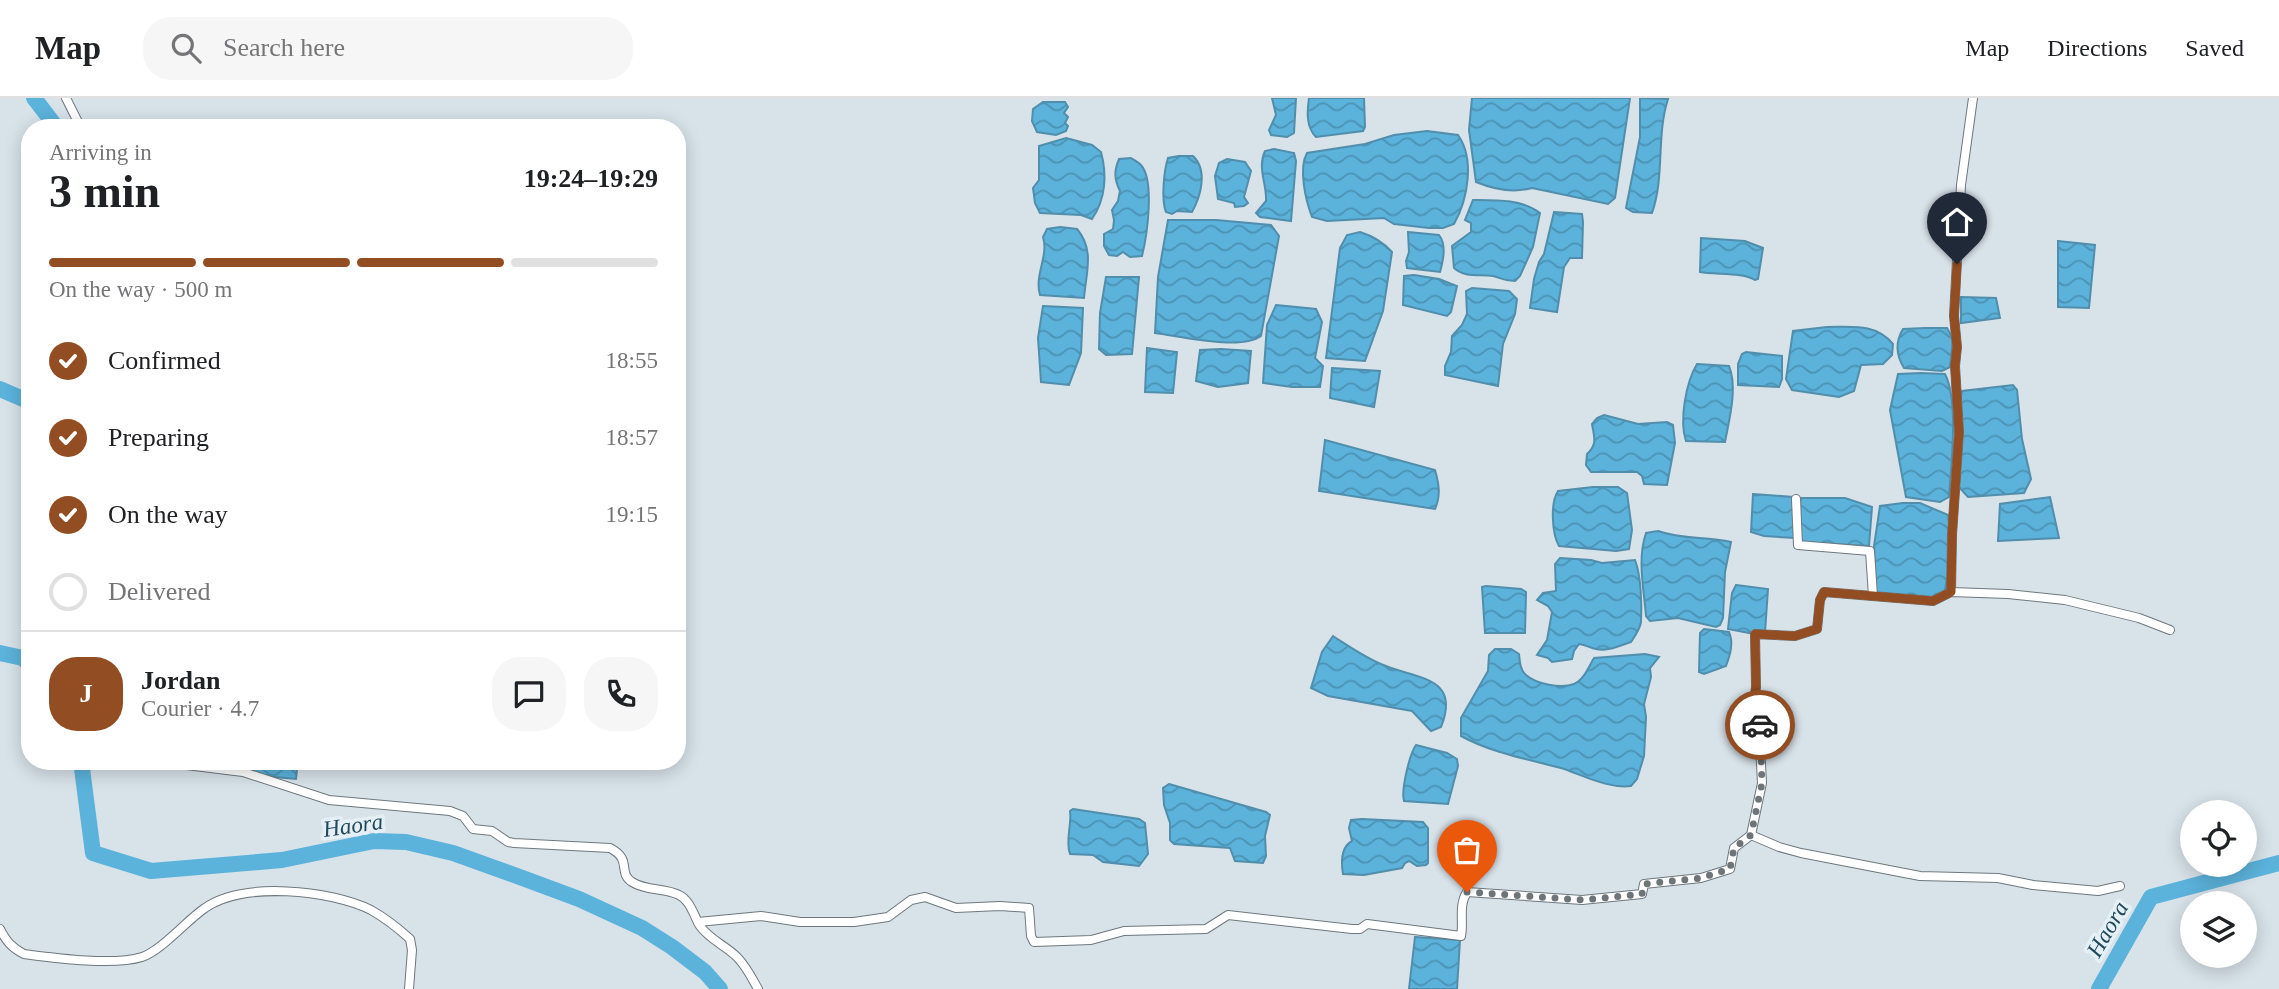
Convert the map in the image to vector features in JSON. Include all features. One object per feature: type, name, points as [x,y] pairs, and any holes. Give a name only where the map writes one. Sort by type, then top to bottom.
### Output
[{"type":"street","points":[[66,98],[76,119]]},
{"type":"street","points":[[1951,592],[1959,432],[1955,303],[1961,185],[1973,98]]},
{"type":"street","points":[[1796,499],[1798,545],[1870,551],[1873,596]]},
{"type":"street","points":[[698,922],[761,916],[800,922],[854,922],[888,917],[911,901],[925,897],[956,908],[1029,908],[1034,942],[1091,940],[1124,931],[1206,929],[1228,915],[1352,929],[1360,929],[1367,924],[1461,936],[1462,900],[1467,892],[1582,900],[1642,894],[1644,884],[1701,878],[1730,869],[1734,848],[1751,835],[1762,783],[1760,718],[1758,707],[1749,700],[1755,694],[1756,687],[1755,634],[1795,636],[1817,629],[1820,600],[1824,592],[1933,601],[1951,592],[2065,600],[2139,618],[2169,629]]},
{"type":"street","points":[[227,770],[243,772],[328,800],[450,811],[463,816],[473,829],[492,831],[514,843],[610,848],[620,854],[629,879],[646,887],[671,891],[682,896],[698,922],[713,939],[736,956],[758,989]]},
{"type":"street","points":[[1751,835],[1801,853],[1920,876],[1998,878],[2033,885],[2098,891],[2120,886]]},
{"type":"street","points":[[0,929],[14,949],[24,954],[124,960],[144,957],[204,908],[220,899],[262,892],[309,893],[371,910],[410,939],[410,989]]},
{"type":"water","points":[[1272,98],[1296,98],[1294,133],[1287,137],[1271,135],[1269,130],[1276,115]]},
{"type":"water","points":[[1309,98],[1364,98],[1363,131],[1316,137],[1309,124]]},
{"type":"water","points":[[1472,98],[1630,98],[1615,198],[1608,204],[1532,188],[1504,190],[1476,182],[1469,130]]},
{"type":"water","points":[[1640,98],[1668,99],[1652,213],[1633,212],[1626,208],[1640,137]]},
{"type":"water","points":[[1043,102],[1065,102],[1068,107],[1064,113],[1068,117],[1065,123],[1068,126],[1066,131],[1056,135],[1037,132],[1032,121],[1033,109]]},
{"type":"water","points":[[1427,131],[1458,135],[1467,156],[1466,191],[1454,224],[1443,228],[1429,228],[1394,224],[1384,218],[1327,221],[1312,217],[1303,176],[1307,153]]},
{"type":"water","points":[[1066,138],[1092,145],[1101,152],[1104,186],[1092,219],[1081,215],[1040,213],[1035,203],[1033,188],[1039,180],[1039,146]]},
{"type":"water","points":[[1274,149],[1294,153],[1296,161],[1291,221],[1260,217],[1256,213],[1266,201],[1263,157],[1265,151]]},
{"type":"water","points":[[1193,156],[1200,168],[1202,183],[1192,212],[1177,211],[1172,214],[1166,212],[1164,207],[1164,177],[1168,158]]},
{"type":"water","points":[[1131,158],[1141,165],[1148,183],[1148,223],[1142,256],[1130,257],[1123,252],[1117,256],[1109,255],[1104,246],[1104,234],[1113,229],[1112,210],[1120,191],[1116,167],[1119,159]]},
{"type":"water","points":[[1227,159],[1245,162],[1251,171],[1244,197],[1248,203],[1244,206],[1235,207],[1234,203],[1218,199],[1215,176],[1219,163]]},
{"type":"water","points":[[1473,200],[1517,203],[1540,213],[1533,247],[1515,281],[1467,274],[1454,268],[1452,246],[1471,232],[1471,223],[1465,220]]},
{"type":"water","points":[[1554,212],[1582,214],[1583,222],[1582,258],[1570,258],[1564,267],[1557,312],[1530,308],[1534,279],[1544,254]]},
{"type":"water","points":[[1168,220],[1216,220],[1271,225],[1279,236],[1261,336],[1240,342],[1225,342],[1155,333],[1158,277]]},
{"type":"water","points":[[1047,229],[1077,229],[1086,245],[1088,262],[1084,298],[1040,295],[1043,237]]},
{"type":"water","points":[[1360,232],[1378,240],[1392,252],[1383,311],[1365,361],[1326,358],[1340,248],[1347,235]]},
{"type":"water","points":[[1408,232],[1439,235],[1444,248],[1440,272],[1407,268]]},
{"type":"water","points":[[1701,238],[1745,241],[1763,248],[1758,279],[1700,272]]},
{"type":"water","points":[[2058,241],[2095,245],[2089,308],[2058,307]]},
{"type":"water","points":[[1404,276],[1439,279],[1457,286],[1451,312],[1447,316],[1403,305]]},
{"type":"water","points":[[1106,277],[1139,277],[1132,354],[1106,355],[1099,349],[1100,313]]},
{"type":"water","points":[[1472,288],[1509,291],[1517,299],[1515,314],[1503,344],[1498,386],[1445,375],[1452,336],[1467,314],[1466,291]]},
{"type":"water","points":[[1961,297],[1996,298],[2000,318],[1961,323]]},
{"type":"water","points":[[1276,305],[1316,309],[1322,322],[1315,358],[1323,366],[1320,387],[1263,383],[1267,325]]},
{"type":"water","points":[[1043,306],[1083,308],[1081,353],[1069,385],[1041,382],[1038,338]]},
{"type":"water","points":[[1854,327],[1879,332],[1893,344],[1892,355],[1883,364],[1861,365],[1854,391],[1839,397],[1792,390],[1786,379],[1793,331]]},
{"type":"water","points":[[1947,328],[1953,339],[1950,367],[1942,371],[1904,368],[1898,348],[1903,329]]},
{"type":"water","points":[[1147,348],[1177,352],[1173,393],[1145,392]]},
{"type":"water","points":[[1200,350],[1251,351],[1248,383],[1218,387],[1196,381]]},
{"type":"water","points":[[1746,352],[1782,356],[1782,379],[1779,387],[1738,385],[1738,364],[1742,354]]},
{"type":"water","points":[[1697,364],[1729,366],[1733,394],[1725,442],[1686,441],[1683,423],[1685,402]]},
{"type":"water","points":[[1332,368],[1380,371],[1374,407],[1330,398]]},
{"type":"water","points":[[1898,374],[1945,374],[1952,400],[1949,497],[1940,502],[1906,497],[1890,410]]},
{"type":"water","points":[[2013,385],[2017,390],[2022,439],[2031,479],[2024,493],[1968,497],[1959,487],[1958,411],[1962,391]]},
{"type":"water","points":[[1604,415],[1638,424],[1667,422],[1673,425],[1675,443],[1667,485],[1644,484],[1642,476],[1637,472],[1591,472],[1586,465],[1587,454],[1594,444],[1592,424]]},
{"type":"water","points":[[1325,440],[1435,470],[1439,490],[1435,509],[1319,491]]},
{"type":"water","points":[[1618,487],[1627,493],[1632,530],[1629,549],[1616,551],[1559,546],[1553,519],[1555,496],[1558,491]]},
{"type":"water","points":[[1753,494],[1793,497],[1794,538],[1764,536],[1751,532]]},
{"type":"water","points":[[2050,497],[2059,538],[1998,541],[2000,504]]},
{"type":"water","points":[[1801,498],[1845,498],[1872,507],[1869,546],[1801,542],[1798,514]]},
{"type":"water","points":[[1920,503],[1948,515],[1952,550],[1945,590],[1932,599],[1876,593],[1874,546],[1880,506]]},
{"type":"water","points":[[1658,531],[1676,536],[1731,542],[1720,625],[1716,627],[1678,618],[1650,621],[1646,616],[1642,574],[1643,543],[1646,533]]},
{"type":"water","points":[[1560,558],[1602,563],[1635,560],[1641,590],[1641,622],[1631,642],[1605,650],[1579,644],[1572,659],[1552,662],[1537,655],[1547,640],[1552,612],[1548,606],[1537,600],[1543,593],[1556,591],[1555,564]]},
{"type":"water","points":[[1736,585],[1768,589],[1765,632],[1759,635],[1728,629],[1732,593]]},
{"type":"water","points":[[1482,587],[1521,589],[1526,592],[1525,633],[1485,633]]},
{"type":"water","points":[[1704,629],[1729,632],[1731,645],[1726,666],[1704,674],[1699,672],[1700,633]]},
{"type":"water","points":[[1333,636],[1372,660],[1423,678],[1441,689],[1446,711],[1441,727],[1431,731],[1412,711],[1328,696],[1311,688],[1322,652]]},
{"type":"water","points":[[1495,649],[1511,649],[1519,654],[1521,668],[1526,675],[1536,681],[1556,686],[1578,682],[1594,658],[1645,654],[1659,657],[1650,668],[1651,677],[1644,704],[1644,756],[1637,779],[1631,786],[1605,783],[1497,751],[1461,736],[1461,718],[1488,671],[1489,655]]},
{"type":"water","points":[[1416,745],[1447,753],[1457,759],[1458,766],[1448,804],[1404,801],[1406,773]]},
{"type":"water","points":[[244,770],[297,770],[296,779],[252,775]]},
{"type":"water","points":[[1169,784],[1270,815],[1263,863],[1235,861],[1230,848],[1174,844],[1170,840],[1170,823],[1164,805],[1163,788]]},
{"type":"water","points":[[1073,809],[1139,819],[1145,823],[1148,854],[1139,866],[1103,862],[1093,855],[1070,854],[1070,811]]},
{"type":"water","points":[[1351,820],[1423,822],[1428,828],[1428,863],[1417,866],[1409,861],[1402,868],[1364,875],[1343,874],[1344,851],[1352,841],[1349,828]]},
{"type":"water","points":[[1415,937],[1460,940],[1457,989],[1409,989]]},
{"type":"waterway","name":"Haora","points":[[34,98],[50,119]]},
{"type":"waterway","name":"Haora","points":[[0,389],[21,398]]},
{"type":"waterway","name":"Haora","points":[[0,653],[21,658]]},
{"type":"waterway","name":"Haora","points":[[82,770],[93,853],[151,871],[282,860],[374,841],[406,842],[453,853],[517,876],[579,899],[642,928],[705,972],[720,989]]},
{"type":"waterway","name":"Haora","points":[[2099,989],[2151,897],[2279,863]]},
{"type":"way so far","points":[[1467,892],[1582,900],[1642,894],[1644,884],[1701,878],[1730,869],[1734,848],[1751,835],[1755,818],[1762,783],[1760,725]]},
{"type":"route","points":[[1760,725],[1758,707],[1749,700],[1755,694],[1756,687],[1755,634],[1795,636],[1817,629],[1820,600],[1824,592],[1933,601],[1951,592],[1959,432],[1954,316],[1957,264]]}]
